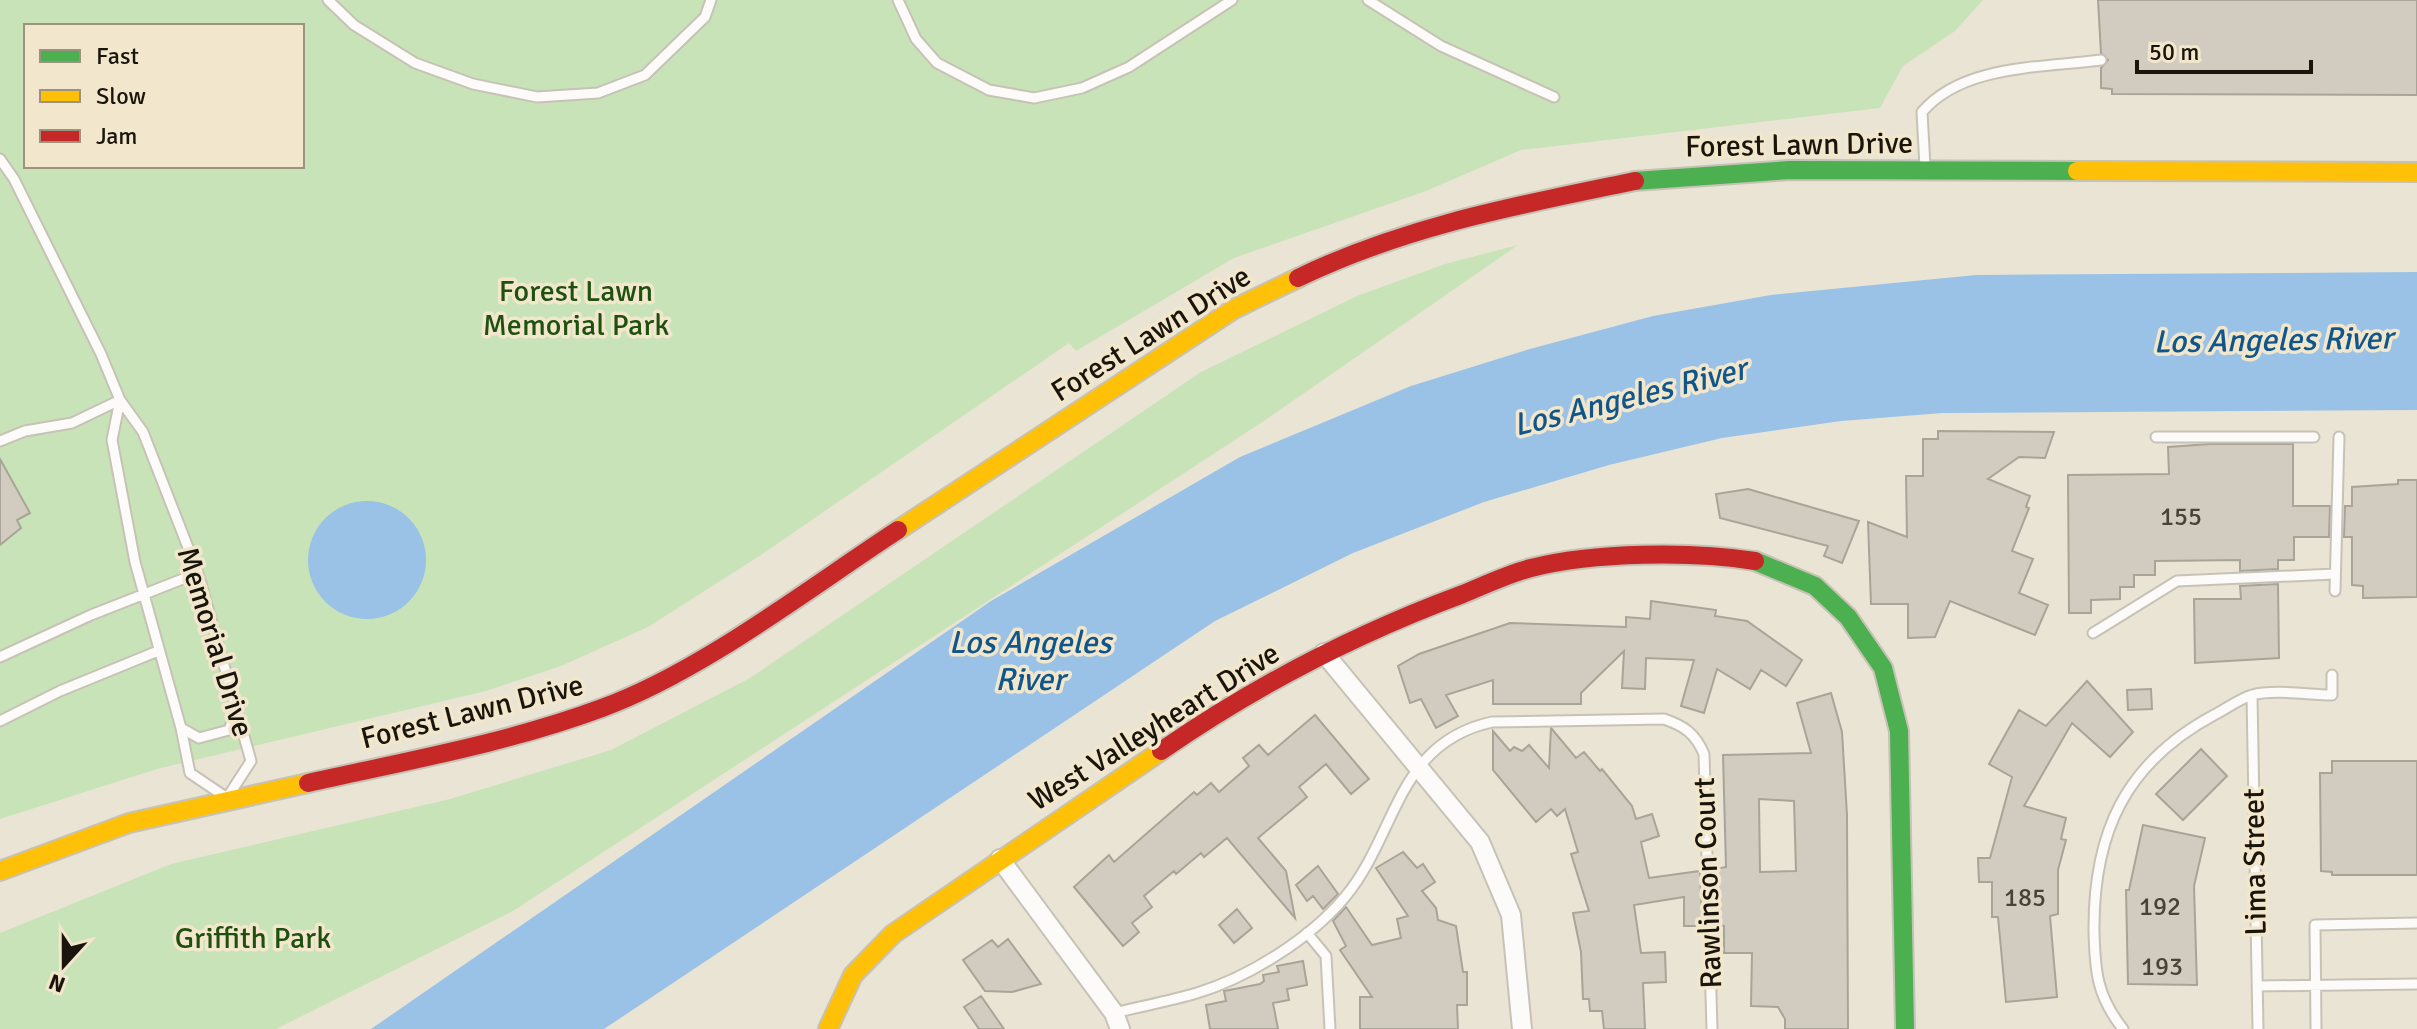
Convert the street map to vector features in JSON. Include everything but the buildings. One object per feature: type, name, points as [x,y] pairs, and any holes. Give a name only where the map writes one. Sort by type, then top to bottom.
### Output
[{"type":"street","name":"Forest Lawn Drive","points":[[0,871],[129,823],[227,798],[490,742],[604,708],[698,661],[1234,309],[1342,257],[1468,215],[1657,177],[1790,170],[2417,172]]},
{"type":"street","name":"West Valleyheart Drive","points":[[828,1029],[853,975],[893,934],[1213,715],[1324,653],[1403,616],[1532,568],[1627,556],[1711,554],[1766,563],[1815,586],[1848,617],[1883,668],[1899,731],[1905,1029]]},
{"type":"street","points":[[1324,653],[1480,842],[1511,915],[1522,1029]]},
{"type":"street","points":[[1000,859],[1117,1021]]},
{"type":"lane","points":[[328,0],[354,25],[415,63],[473,84],[537,97],[598,93],[645,75],[705,17],[711,0]]},
{"type":"lane","points":[[898,0],[916,39],[937,63],[989,90],[1034,98],[1082,88],[1129,67],[1232,0]]},
{"type":"lane","points":[[1368,0],[1441,46],[1554,97]]},
{"type":"lane","points":[[1925,170],[1922,112],[1935,97],[1977,76],[2101,60]]},
{"type":"lane","name":"Memorial Drive","points":[[0,159],[21,192],[101,354],[120,400],[143,432],[198,573],[251,761],[227,798],[190,773],[181,728],[143,595],[112,440],[120,400]]},
{"type":"lane","points":[[0,441],[25,431],[72,423],[120,400]]},
{"type":"lane","points":[[2156,437],[2314,437]]},
{"type":"lane","points":[[2335,591],[2339,437]]},
{"type":"lane","points":[[0,657],[198,573]]},
{"type":"lane","points":[[2093,633],[2177,581],[2335,574]]},
{"type":"lane","points":[[0,721],[60,691],[158,651]]},
{"type":"lane","points":[[2123,1029],[2106,1003],[2095,976],[2094,897],[2111,822],[2125,791],[2147,763],[2196,725],[2252,695],[2332,695],[2332,675]]},
{"type":"lane","name":"Lima Street","points":[[2252,695],[2258,1029]]},
{"type":"lane","points":[[181,728],[199,738],[229,730],[236,709]]},
{"type":"lane","name":"Rawlinson Court","points":[[1419,767],[1445,738],[1465,728],[1492,722],[1664,719],[1684,726],[1697,738],[1704,754],[1712,1029]]},
{"type":"lane","points":[[1117,1021],[1199,992],[1255,966],[1307,933],[1345,897],[1419,767]]},
{"type":"lane","points":[[2316,1029],[2315,925],[2417,923]]},
{"type":"lane","points":[[1307,933],[1326,956],[1330,1029]]},
{"type":"lane","points":[[2258,986],[2417,984]]},
{"type":"green space","name":"Forest Lawn Memorial Park","points":[[0,0],[1983,0],[1955,31],[1903,66],[1880,108],[1521,150],[1426,191],[1234,258],[1076,351],[1069,343],[761,555],[648,627],[561,666],[486,691],[157,769],[0,819]]},
{"type":"green space","name":"Griffith Park","points":[[1518,245],[1264,421],[513,911],[276,1029],[0,1029],[0,933],[171,864],[450,799],[611,750],[750,678],[1201,372],[1357,296],[1445,264]]},
{"type":"water","name":"Los Angeles River","points":[[2417,272],[2417,410],[1943,413],[1841,421],[1722,438],[1609,465],[1484,502],[1353,553],[1215,621],[604,1029],[371,1029],[991,601],[1240,457],[1411,386],[1530,349],[1653,316],[1771,295],[1976,275]]},
{"type":"water","points":[[367,501],[400,511],[416,527],[426,560],[416,593],[400,609],[367,619],[334,609],[318,593],[308,560],[318,527],[334,511]]},
{"type":"traffic: fast","points":[[1635,181],[1790,170],[2077,171]]},
{"type":"traffic: fast","points":[[1755,561],[1815,586],[1848,617],[1883,668],[1899,731],[1905,1029]]},
{"type":"traffic: slow","points":[[2077,171],[2417,172]]},
{"type":"traffic: slow","points":[[898,530],[1234,309],[1298,278]]},
{"type":"traffic: slow","points":[[828,1029],[853,975],[893,934],[1161,751]]},
{"type":"traffic: slow","points":[[0,871],[129,823],[308,783]]},
{"type":"traffic: jam","points":[[1298,278],[1379,244],[1421,231],[1635,181]]},
{"type":"traffic: jam","points":[[308,783],[456,750],[602,708],[678,673],[716,651],[898,530]]},
{"type":"traffic: jam","points":[[1161,751],[1269,683],[1307,663],[1383,626],[1522,570],[1613,556],[1702,556],[1755,561]]}]
